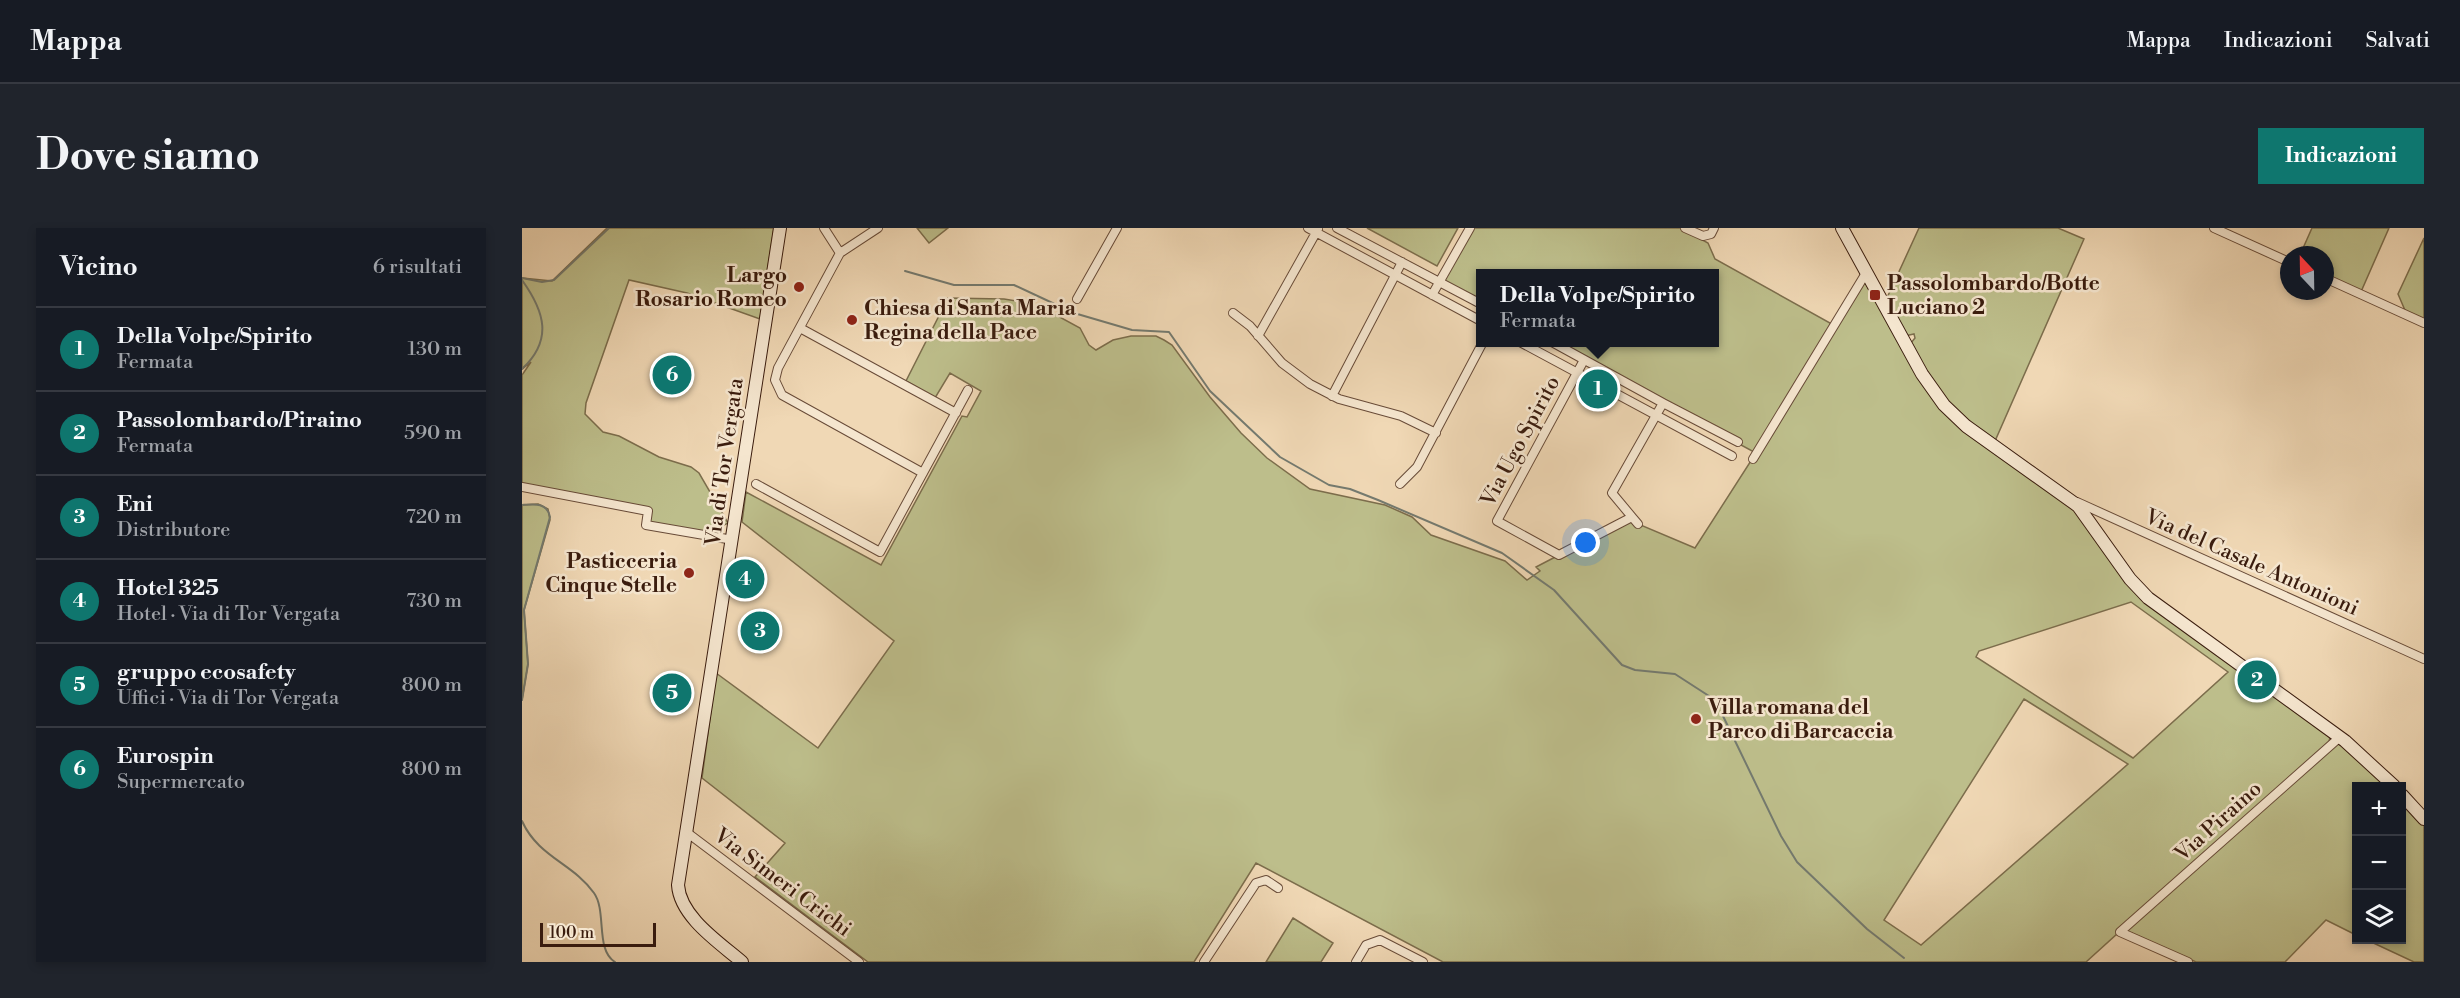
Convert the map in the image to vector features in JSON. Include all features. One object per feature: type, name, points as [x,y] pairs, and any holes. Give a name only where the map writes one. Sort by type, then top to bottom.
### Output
[{"type":"street","name":"Via di Tor Vergata","points":[[742,962],[708,933],[680,897],[678,885],[780,228]]},
{"type":"street","points":[[824,228],[840,253]]},
{"type":"street","points":[[878,228],[840,253],[778,368],[775,380],[782,395],[923,473]]},
{"type":"street","points":[[1077,299],[1117,228]]},
{"type":"street","points":[[1336,228],[1476,301]]},
{"type":"street","points":[[1432,295],[1470,228]]},
{"type":"street","points":[[1685,228],[1703,236],[1711,234],[1714,228]]},
{"type":"street","points":[[1842,228],[1922,374],[1944,405],[1966,426],[2066,496],[2085,513],[2130,579],[2144,595],[2340,737],[2390,782]]},
{"type":"street","points":[[2214,228],[2280,258]]},
{"type":"street","points":[[1258,336],[1314,230],[1476,318]]},
{"type":"street","points":[[1332,396],[1402,262]]},
{"type":"street","points":[[1753,459],[1866,273]]},
{"type":"street","points":[[2334,283],[2424,323]]},
{"type":"street","points":[[1233,313],[1288,368],[1332,396],[1357,406],[1401,416],[1436,434]]},
{"type":"street","points":[[800,328],[956,413]]},
{"type":"street","points":[[1400,484],[1415,469],[1436,434],[1480,347]]},
{"type":"street","points":[[1529,347],[1732,456]]},
{"type":"street","points":[[1561,347],[1738,442]]},
{"type":"street","name":"Via Ugo Spirito","points":[[1584,360],[1497,521],[1560,555],[1635,521],[1612,493],[1655,416]]},
{"type":"street","points":[[756,484],[880,552],[968,390]]},
{"type":"street","points":[[1655,416],[1663,403]]},
{"type":"street","points":[[522,487],[648,511],[646,525],[733,540]]},
{"type":"street","name":"Via del Casale Antonioni","points":[[2066,496],[2113,520],[2424,659]]},
{"type":"street","name":"Via Piraino","points":[[2188,962],[2120,932],[2340,737]]},
{"type":"street","points":[[2406,799],[2424,819]]},
{"type":"street","name":"Via Simeri Crichi","points":[[685,831],[859,962]]},
{"type":"street","points":[[1204,962],[1256,883],[1266,880],[1278,888]]},
{"type":"street","points":[[1356,962],[1366,945],[1375,940],[1385,941],[1423,962]]},
{"type":"green space","points":[[607,228],[774,228],[760,319],[687,293],[629,280],[586,403],[585,414],[603,432],[619,436],[659,457],[691,467],[699,473],[728,523],[711,532],[646,525],[648,512],[522,487],[522,375],[531,362],[522,369],[522,278],[552,281]]},
{"type":"green space","points":[[917,228],[948,228],[929,243]]},
{"type":"green space","points":[[1367,228],[1458,228],[1437,266]]},
{"type":"green space","points":[[1469,228],[1681,228],[1708,243],[1715,259],[1837,327],[1865,282],[1930,394],[2073,506],[2125,579],[2330,737],[2329,742],[2086,962],[1443,962],[1256,863],[1194,962],[868,962],[755,877],[785,843],[702,778],[716,673],[818,748],[894,641],[742,522],[746,492],[881,565],[962,416],[967,417],[981,391],[950,373],[935,398],[906,381],[948,298],[1004,299],[1022,302],[1038,312],[1056,315],[1080,328],[1089,345],[1096,350],[1113,340],[1131,336],[1156,336],[1172,345],[1210,397],[1241,433],[1267,458],[1310,489],[1385,505],[1412,517],[1431,535],[1505,561],[1527,580],[1540,571],[1536,567],[1632,517],[1638,524],[1695,548],[1756,453],[1559,347],[1719,347],[1719,269],[1476,269],[1476,301],[1440,282]],"holes":[[[2131,602],[2228,672],[2133,758],[1976,657],[1979,651]],[[2024,699],[2128,764],[1921,945],[1884,920]]]},
{"type":"green space","points":[[1919,228],[2058,228],[2084,239],[1995,441],[1947,404],[1910,344],[1915,338],[1914,334],[1905,336],[1886,300]]},
{"type":"green space","points":[[2312,228],[2389,228],[2360,294],[2334,282],[2334,246],[2304,246]]},
{"type":"green space","points":[[2424,238],[2424,323],[2407,315],[2398,294]]},
{"type":"green space","points":[[538,504],[548,509],[550,520],[524,610],[528,664],[522,700],[522,505]]},
{"type":"green space","points":[[2339,741],[2385,782],[2352,782],[2352,933],[2326,920],[2285,962],[2196,962],[2129,932],[2128,929]]},
{"type":"green space","points":[[2406,803],[2424,822],[2424,962],[2414,962],[2376,944],[2406,944]]},
{"type":"green space","points":[[1293,918],[1333,943],[1321,962],[1266,962]]},
{"type":"waterway","points":[[522,278],[542,282],[554,280],[609,228]]},
{"type":"waterway","points":[[905,271],[954,285],[1014,285],[1074,313],[1132,330],[1169,332],[1210,391],[1280,457],[1329,485],[1350,489],[1378,500],[1502,553],[1554,590],[1622,665],[1635,670],[1675,674],[1709,696]]},
{"type":"waterway","points":[[522,280],[536,303],[542,326],[542,337],[538,347],[522,369]]},
{"type":"waterway","points":[[522,505],[543,506],[550,517],[524,610],[528,664],[522,700]]},
{"type":"waterway","points":[[1723,716],[1781,836],[1797,862],[1867,929],[1904,958]]},
{"type":"waterway","points":[[522,821],[537,843],[577,875],[594,893],[600,910],[605,949],[615,962]]},
{"type":"place","name":"Largo Rosario Romeo","points":[[799,287]]},
{"type":"place","name":"Passolombardo/Botte Luciano 2","points":[[1875,295]]},
{"type":"place","name":"Chiesa di Santa Maria Regina della Pace","points":[[852,320]]},
{"type":"place","name":"Eurospin","points":[[672,375]]},
{"type":"place","name":"Della Volpe/Spirito","points":[[1598,389]]},
{"type":"place","name":"Pasticceria Cinque Stelle","points":[[689,573]]},
{"type":"place","name":"Hotel 325","points":[[745,579]]},
{"type":"place","name":"Eni","points":[[760,631]]},
{"type":"place","name":"Passolombardo/Piraino","points":[[2257,680]]},
{"type":"place","name":"gruppo ecosafety","points":[[672,693]]},
{"type":"place","name":"Villa romana del Parco di Barcaccia","points":[[1696,719]]}]
